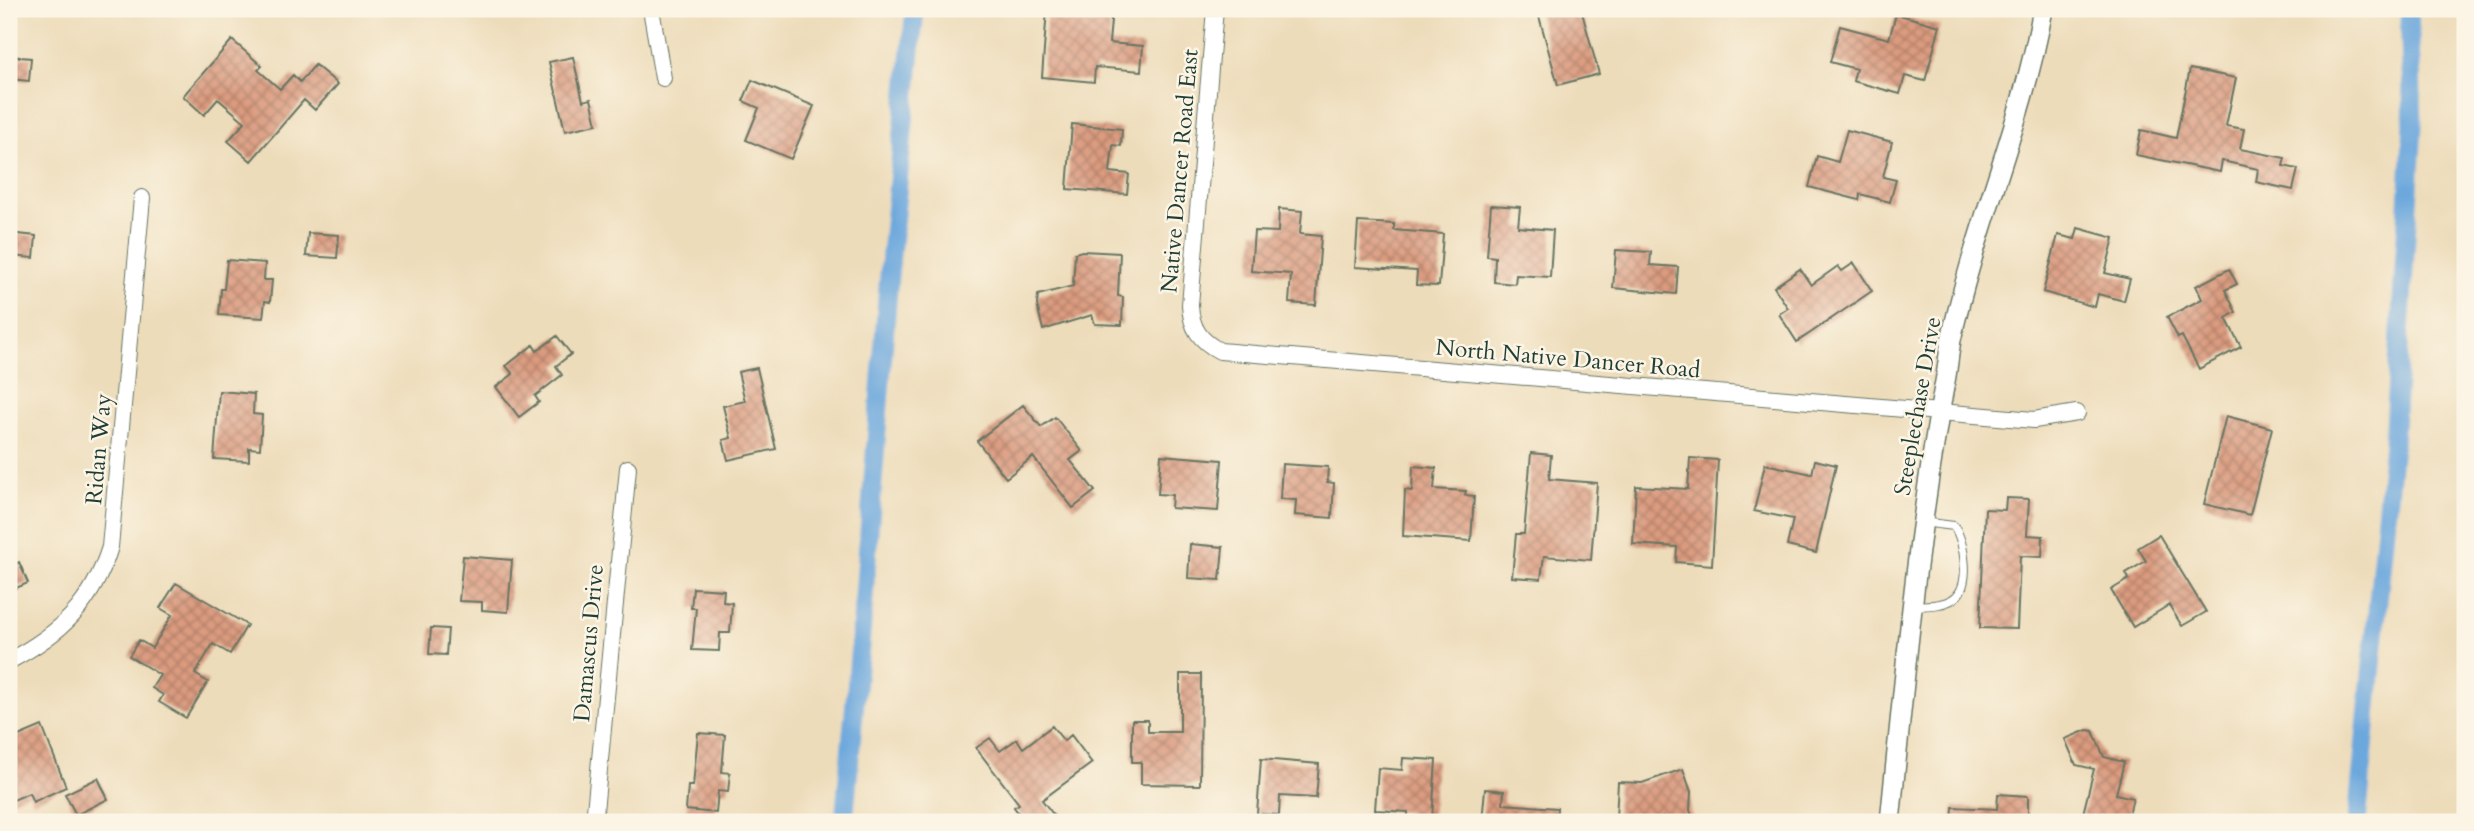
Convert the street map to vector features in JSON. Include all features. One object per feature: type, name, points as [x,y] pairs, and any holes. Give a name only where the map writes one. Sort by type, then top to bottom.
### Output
[{"type":"street","points":[[651,9],[663,78]]},
{"type":"street","name":"Native Dancer Road East","points":[[1198,335],[1191,318],[1190,305],[1215,9]]},
{"type":"street","name":"Steeplechase Drive","points":[[1890,822],[1921,522],[1951,341],[1972,261],[2034,59],[2043,9]]},
{"type":"street","name":"Ridan Way","points":[[9,661],[61,629],[79,610],[93,589],[110,547],[142,198]]},
{"type":"street","name":"North Native Dancer Road","points":[[1198,335],[1208,345],[1220,351],[2034,420],[2077,412]]},
{"type":"street","name":"Damascus Drive","points":[[594,822],[628,468]]},
{"type":"lane","points":[[1911,606],[1940,605],[1954,599],[1962,591],[1964,572],[1961,537],[1954,526],[1921,522]]},
{"type":"building","points":[[1047,9],[1112,9],[1109,43],[1143,46],[1141,71],[1095,67],[1094,82],[1042,77]]},
{"type":"building","points":[[1537,9],[1581,9],[1599,74],[1558,85]]},
{"type":"building","points":[[1896,14],[1940,26],[1925,81],[1905,76],[1900,94],[1853,81],[1856,69],[1830,62],[1840,26],[1889,39]]},
{"type":"building","points":[[232,40],[262,66],[258,70],[280,89],[293,75],[300,82],[315,65],[338,84],[315,110],[304,100],[251,161],[228,141],[245,122],[218,99],[204,115],[183,96]]},
{"type":"building","points":[[9,56],[31,58],[29,81],[9,79]]},
{"type":"building","points":[[573,57],[583,101],[591,99],[597,124],[565,131],[549,62]]},
{"type":"building","points":[[2190,69],[2236,78],[2226,126],[2244,129],[2240,149],[2285,158],[2283,166],[2298,169],[2293,190],[2256,182],[2258,169],[2222,161],[2220,172],[2136,155],[2141,130],[2176,138]]},
{"type":"building","points":[[752,80],[814,106],[791,159],[746,140],[759,108],[743,101]]},
{"type":"building","points":[[1072,124],[1122,129],[1121,146],[1113,145],[1110,172],[1129,174],[1127,194],[1067,189]]},
{"type":"building","points":[[1847,130],[1892,142],[1883,177],[1896,180],[1890,202],[1860,194],[1859,200],[1809,187],[1817,156],[1838,162]]},
{"type":"building","points":[[1491,205],[1520,207],[1518,227],[1553,230],[1550,277],[1516,275],[1515,284],[1494,282],[1495,257],[1487,256]]},
{"type":"building","points":[[1279,209],[1302,211],[1300,234],[1321,236],[1316,305],[1289,303],[1291,274],[1251,271],[1254,231],[1278,232]]},
{"type":"building","points":[[1358,222],[1394,224],[1394,230],[1443,234],[1439,286],[1416,285],[1417,271],[1355,267]]},
{"type":"building","points":[[2078,228],[2114,238],[2105,273],[2130,279],[2124,301],[2098,294],[2095,307],[2043,292],[2058,235],[2075,239]]},
{"type":"building","points":[[9,233],[36,236],[34,258],[9,256]]},
{"type":"building","points":[[308,233],[339,235],[337,258],[306,256]]},
{"type":"building","points":[[1616,250],[1651,252],[1650,265],[1678,267],[1676,294],[1613,288]]},
{"type":"building","points":[[1075,253],[1120,253],[1118,296],[1123,297],[1122,325],[1095,324],[1092,315],[1043,330],[1037,305],[1038,295],[1073,286]]},
{"type":"building","points":[[227,260],[265,263],[264,280],[272,280],[270,302],[265,301],[263,318],[219,315]]},
{"type":"building","points":[[1854,263],[1872,291],[1797,342],[1779,314],[1788,308],[1774,287],[1800,269],[1811,285],[1838,266],[1842,271]]},
{"type":"building","points":[[2229,269],[2237,284],[2225,290],[2236,312],[2226,318],[2241,347],[2199,369],[2182,336],[2178,338],[2167,317],[2202,299],[2196,286]]},
{"type":"building","points":[[557,336],[571,354],[556,366],[562,375],[535,396],[539,402],[519,417],[496,387],[513,374],[506,366],[533,345],[537,351]]},
{"type":"building","points":[[757,368],[776,449],[728,460],[723,440],[731,438],[723,406],[745,401],[738,372]]},
{"type":"building","points":[[219,391],[254,394],[253,414],[262,415],[260,449],[249,448],[249,461],[214,459]]},
{"type":"building","points":[[1023,405],[1041,427],[1055,417],[1082,451],[1070,460],[1095,491],[1073,508],[1033,457],[1006,478],[977,441]]},
{"type":"building","points":[[2226,416],[2272,428],[2250,515],[2204,504]]},
{"type":"building","points":[[1531,453],[1551,455],[1549,479],[1597,483],[1591,560],[1544,556],[1541,579],[1512,577],[1516,534],[1524,534]]},
{"type":"building","points":[[1161,455],[1222,460],[1218,511],[1171,508],[1172,495],[1158,494]]},
{"type":"building","points":[[1690,458],[1718,460],[1712,565],[1676,562],[1677,547],[1633,544],[1636,486],[1688,489]]},
{"type":"building","points":[[1815,460],[1836,465],[1816,553],[1787,546],[1793,519],[1754,511],[1765,464],[1812,474]]},
{"type":"building","points":[[1282,464],[1328,467],[1327,482],[1334,483],[1332,518],[1295,515],[1296,500],[1280,499]]},
{"type":"building","points":[[1413,466],[1436,468],[1434,489],[1466,491],[1465,495],[1474,496],[1471,541],[1403,536],[1405,490],[1412,491]]},
{"type":"building","points":[[2006,498],[2029,499],[2027,535],[2043,536],[2042,557],[2020,556],[2017,629],[1980,628],[1985,509],[2005,510]]},
{"type":"building","points":[[2159,535],[2206,612],[2182,626],[2169,605],[2133,627],[2111,590],[2129,579],[2126,573],[2146,561],[2138,548]]},
{"type":"building","points":[[1190,544],[1223,547],[1220,580],[1188,578]]},
{"type":"building","points":[[463,556],[512,560],[508,612],[482,610],[482,602],[459,601]]},
{"type":"building","points":[[19,562],[28,583],[9,591],[9,567]]},
{"type":"building","points":[[176,583],[247,625],[230,654],[213,644],[195,674],[208,682],[186,718],[159,702],[163,695],[152,688],[160,675],[129,656],[139,640],[152,648],[172,615],[160,608]]},
{"type":"building","points":[[693,588],[724,590],[723,602],[732,603],[730,633],[720,633],[719,651],[692,650],[696,608],[691,608]]},
{"type":"building","points":[[431,628],[448,629],[446,655],[429,654]]},
{"type":"building","points":[[1180,674],[1201,674],[1200,785],[1141,784],[1141,762],[1132,762],[1132,720],[1148,720],[1148,732],[1180,732]]},
{"type":"building","points":[[42,726],[66,787],[33,802],[29,793],[9,802],[9,740]]},
{"type":"building","points":[[1052,726],[1064,741],[1071,735],[1092,763],[1042,800],[1059,822],[1025,822],[1014,807],[1019,804],[976,748],[990,738],[1000,751],[1017,739],[1023,748]]},
{"type":"building","points":[[2087,730],[2093,731],[2104,757],[2124,762],[2116,794],[2133,798],[2127,822],[2081,822],[2094,769],[2076,765],[2065,739]]},
{"type":"building","points":[[698,733],[725,735],[722,772],[730,773],[728,792],[718,791],[716,813],[686,810],[688,786],[693,786]]},
{"type":"building","points":[[1403,758],[1436,760],[1432,819],[1408,817],[1408,812],[1375,810],[1378,768],[1402,770]]},
{"type":"building","points":[[1261,759],[1319,764],[1316,798],[1280,796],[1279,815],[1257,814]]},
{"type":"building","points":[[1683,769],[1691,792],[1690,810],[1694,822],[1669,822],[1664,817],[1655,821],[1616,819],[1618,782],[1642,783]]},
{"type":"building","points":[[98,778],[108,799],[76,815],[65,794]]},
{"type":"building","points":[[1485,789],[1504,791],[1503,804],[1557,808],[1556,822],[1482,822]]},
{"type":"building","points":[[1998,794],[2028,796],[2028,822],[1952,822],[1953,807],[1997,809]]},
{"type":"waterway","points":[[844,822],[889,275],[915,9]]},
{"type":"waterway","points":[[2357,822],[2393,444],[2413,125],[2409,9]]}]
